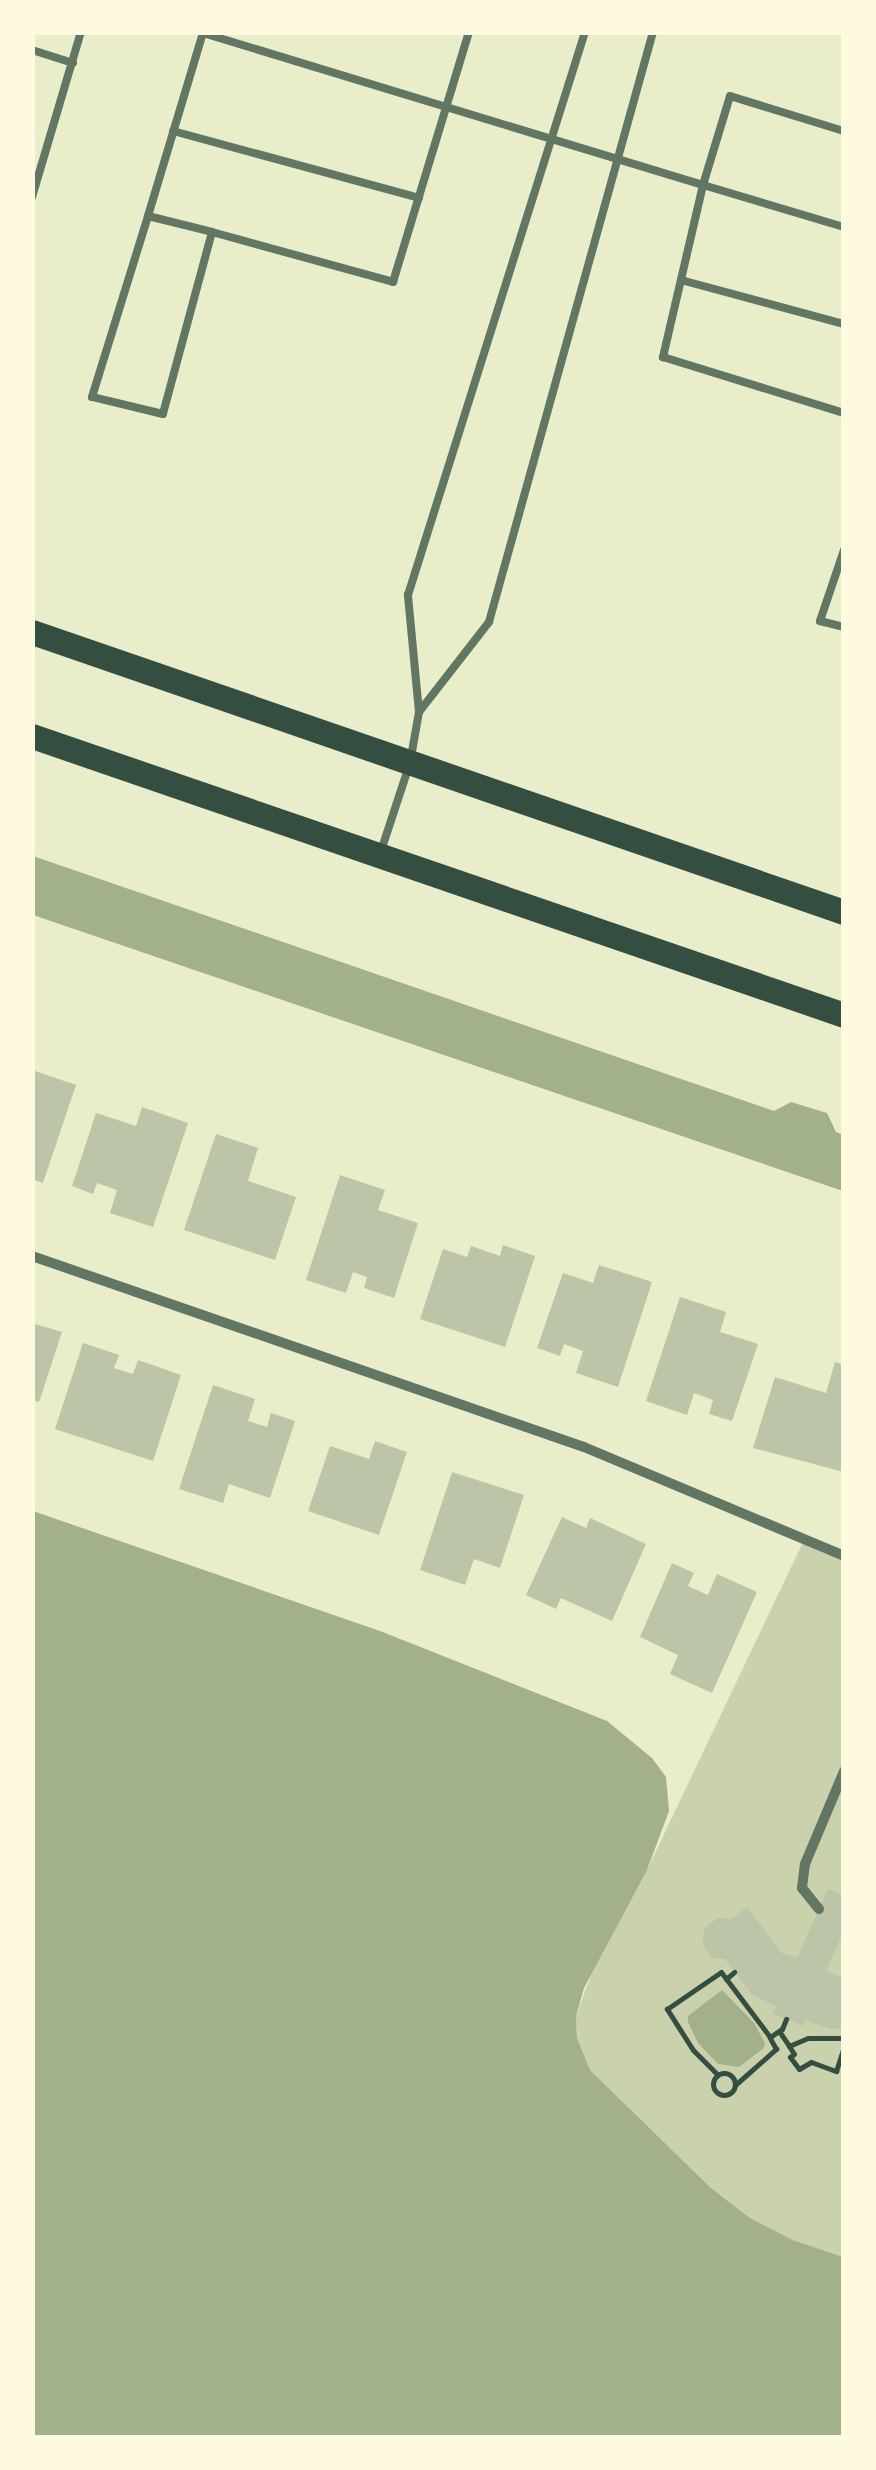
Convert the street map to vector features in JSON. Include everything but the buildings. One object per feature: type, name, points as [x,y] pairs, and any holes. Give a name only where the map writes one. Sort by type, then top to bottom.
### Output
[{"type":"main road","points":[[32,632],[844,912]]},
{"type":"main road","points":[[32,736],[844,1015]]},
{"type":"main road","points":[[774,992],[844,1004]]},
{"type":"street","points":[[32,1256],[584,1447],[844,1556]]},
{"type":"street","points":[[819,1909],[802,1888],[805,1864],[844,1771]]},
{"type":"lane","points":[[32,197],[82,32]]},
{"type":"lane","points":[[148,216],[393,282],[469,32]]},
{"type":"lane","points":[[379,855],[410,763],[420,712],[408,596],[585,32]]},
{"type":"lane","points":[[420,712],[489,622],[652,32]]},
{"type":"lane","points":[[212,232],[162,414],[92,396],[204,33],[844,226]]},
{"type":"lane","points":[[32,50],[73,63]]},
{"type":"lane","points":[[844,130],[730,96],[702,185],[663,357],[844,414]]},
{"type":"lane","points":[[174,131],[419,198]]},
{"type":"lane","points":[[682,280],[844,324]]},
{"type":"lane","points":[[844,550],[820,620],[844,627]]},
{"type":"path","points":[[721,1972],[776,2050],[735,2085],[730,2094],[718,2094],[713,2084],[718,2075],[693,2050],[667,2009],[721,1972]]},
{"type":"path","points":[[726,1979],[734,1972]]},
{"type":"path","points":[[770,2037],[786,2019]]},
{"type":"path","points":[[779,2031],[799,2068],[811,2062],[836,2071],[844,2047]]},
{"type":"path","points":[[790,2046],[808,2038],[844,2038]]},
{"type":"path","points":[[718,2075],[728,2074],[735,2085]]},
{"type":"shaded area","points":[[33,856],[774,1111],[791,1102],[827,1113],[836,1132],[843,1135],[843,1191],[33,915]]},
{"type":"shaded area","points":[[33,1511],[380,1631],[607,1721],[652,1758],[666,1777],[669,1811],[647,1870],[584,1988],[576,2016],[577,2038],[590,2070],[711,2188],[750,2218],[793,2240],[843,2257],[843,2437],[33,2437]]},
{"type":"shaded area","points":[[804,1540],[843,1556],[843,2257],[793,2240],[750,2218],[711,2188],[590,2070],[577,2038],[576,2016],[597,1959],[647,1870]]},
{"type":"shaded area","points":[[722,1990],[754,2023],[765,2043],[739,2067],[718,2064],[698,2043],[688,2022],[688,2016]]}]
